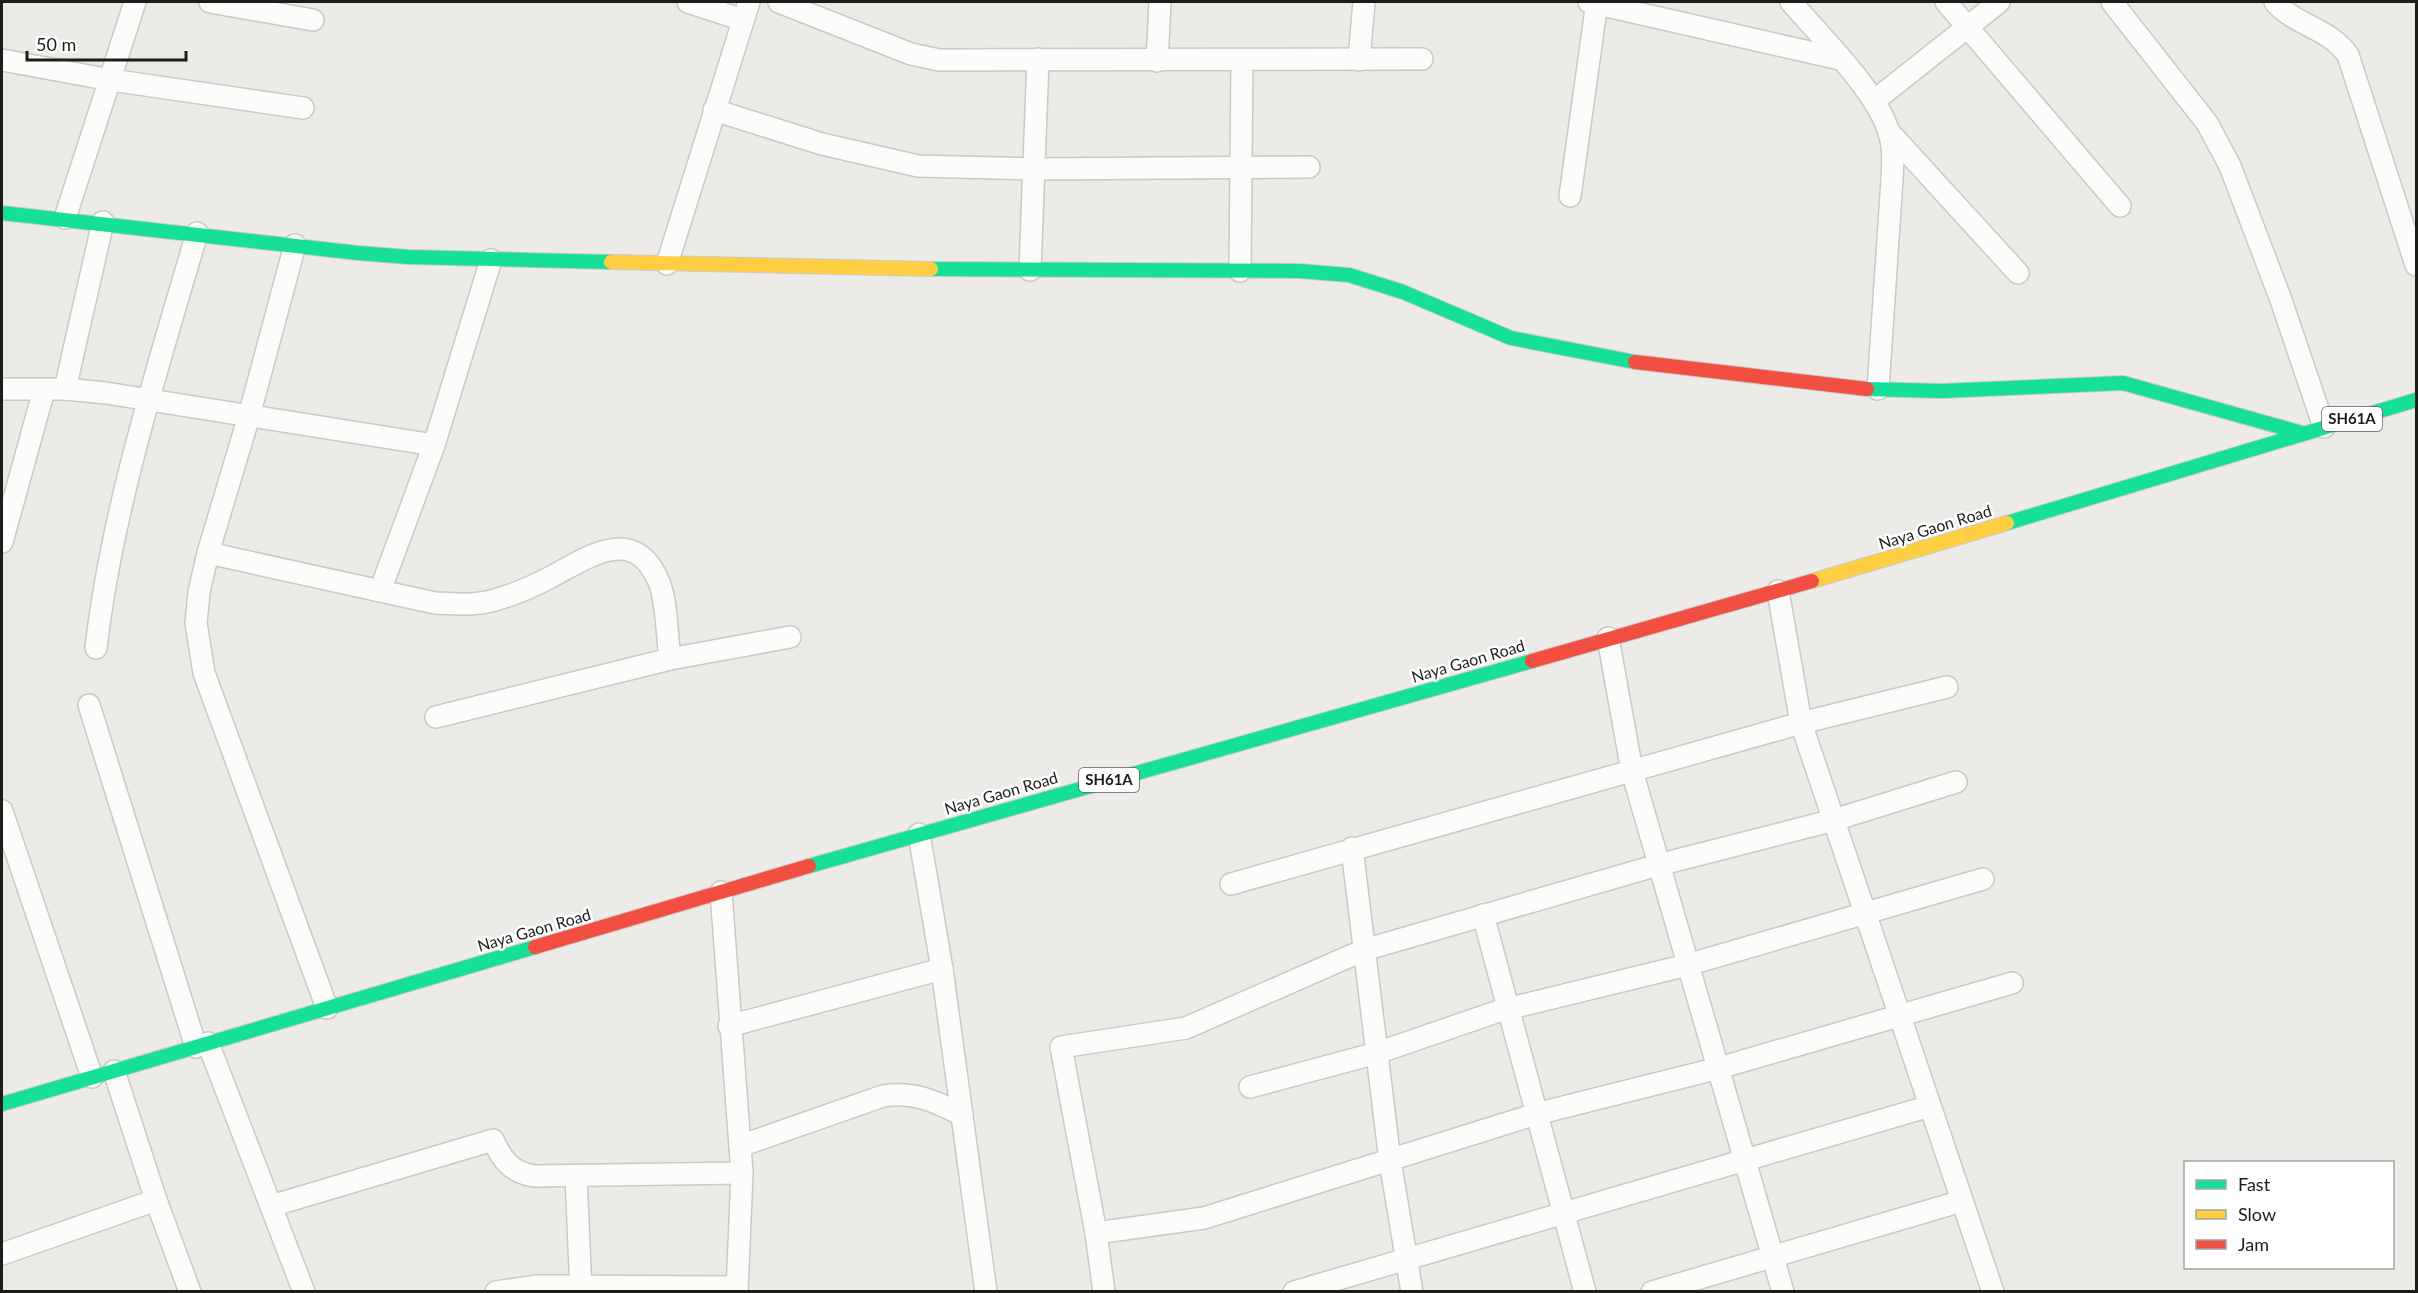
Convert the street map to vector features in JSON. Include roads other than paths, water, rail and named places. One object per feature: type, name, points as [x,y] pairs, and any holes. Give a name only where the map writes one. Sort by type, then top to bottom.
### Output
[{"type":"main road","points":[[2,213],[103,222],[346,252],[491,260],[1030,270],[1240,271],[1348,275],[1403,292],[1452,315],[1511,338],[1638,363],[1878,389],[1941,391],[2123,383],[2302,433]]},
{"type":"main road","name":"SH61A","points":[[2302,433],[2416,400]]},
{"type":"main road","name":"Naya Gaon Road","points":[[2,1104],[919,834],[1778,591],[2302,433]]},
{"type":"street","points":[[65,218],[135,2]]},
{"type":"street","points":[[210,2],[313,20]]},
{"type":"street","points":[[667,264],[746,11],[688,2]]},
{"type":"street","points":[[779,2],[911,54],[939,60],[1242,62],[1422,59]]},
{"type":"street","points":[[1157,62],[1161,2]]},
{"type":"street","points":[[1359,60],[1364,2]]},
{"type":"street","points":[[1570,196],[1595,2],[1840,59]]},
{"type":"street","points":[[1791,2],[1874,101],[1890,134],[2018,273]]},
{"type":"street","points":[[1947,2],[2120,206]]},
{"type":"street","points":[[1874,101],[1999,2]]},
{"type":"street","points":[[2112,2],[2207,123],[2230,166],[2281,300],[2324,427]]},
{"type":"street","points":[[2275,2],[2294,18],[2328,35],[2348,55],[2416,265]]},
{"type":"street","points":[[1030,270],[1038,59]]},
{"type":"street","points":[[2,60],[111,80],[303,108]]},
{"type":"street","points":[[1240,271],[1242,62]]},
{"type":"street","points":[[714,110],[822,144],[888,161],[918,166],[1035,169],[1310,167]]},
{"type":"street","points":[[1878,389],[1892,179],[1893,153],[1890,134]]},
{"type":"street","points":[[65,389],[103,222]]},
{"type":"street","points":[[96,648],[109,560],[148,400],[197,233]]},
{"type":"street","points":[[295,245],[249,416],[208,553],[196,623],[204,673],[327,1008]]},
{"type":"street","points":[[380,591],[434,445],[491,260]]},
{"type":"street","points":[[2,388],[65,389],[434,445]]},
{"type":"street","points":[[2,542],[44,390]]},
{"type":"street","points":[[208,553],[435,603],[469,604],[498,599],[546,579],[591,555],[606,550],[629,550],[647,560],[660,584],[670,659]]},
{"type":"street","points":[[1778,591],[1801,723],[1993,1292]]},
{"type":"street","points":[[436,717],[670,659],[790,637]]},
{"type":"street","points":[[1608,638],[1632,771],[1783,1292]]},
{"type":"street","points":[[1231,884],[1801,723],[1947,687]]},
{"type":"street","points":[[89,705],[202,1045],[271,1206],[304,1292]]},
{"type":"street","points":[[1104,1292],[1096,1233],[1061,1047],[1186,1028],[1364,950],[1658,866],[1834,820],[1956,782]]},
{"type":"street","points":[[2,811],[92,1077]]},
{"type":"street","points":[[919,834],[942,969],[986,1292]]},
{"type":"street","points":[[1352,848],[1390,1161],[1412,1292]]},
{"type":"street","points":[[1250,1087],[1377,1053],[1508,1009],[1687,965],[1983,879]]},
{"type":"street","points":[[496,1292],[537,1286],[581,1289],[736,1289],[742,1173],[729,1026],[721,892]]},
{"type":"street","points":[[1483,915],[1585,1292]]},
{"type":"street","points":[[729,1026],[942,969]]},
{"type":"street","points":[[1096,1233],[1204,1218],[1536,1114],[1719,1068],[2012,983]]},
{"type":"street","points":[[114,1071],[156,1200],[190,1292]]},
{"type":"street","points":[[740,1146],[883,1096],[901,1094],[930,1099],[962,1115]]},
{"type":"street","points":[[1294,1292],[1930,1106]]},
{"type":"street","points":[[271,1206],[493,1140],[504,1161],[513,1170],[534,1176],[742,1173]]},
{"type":"street","points":[[576,1176],[581,1289]]},
{"type":"street","points":[[2,1254],[156,1200]]},
{"type":"street","points":[[1652,1292],[1962,1201]]}]
